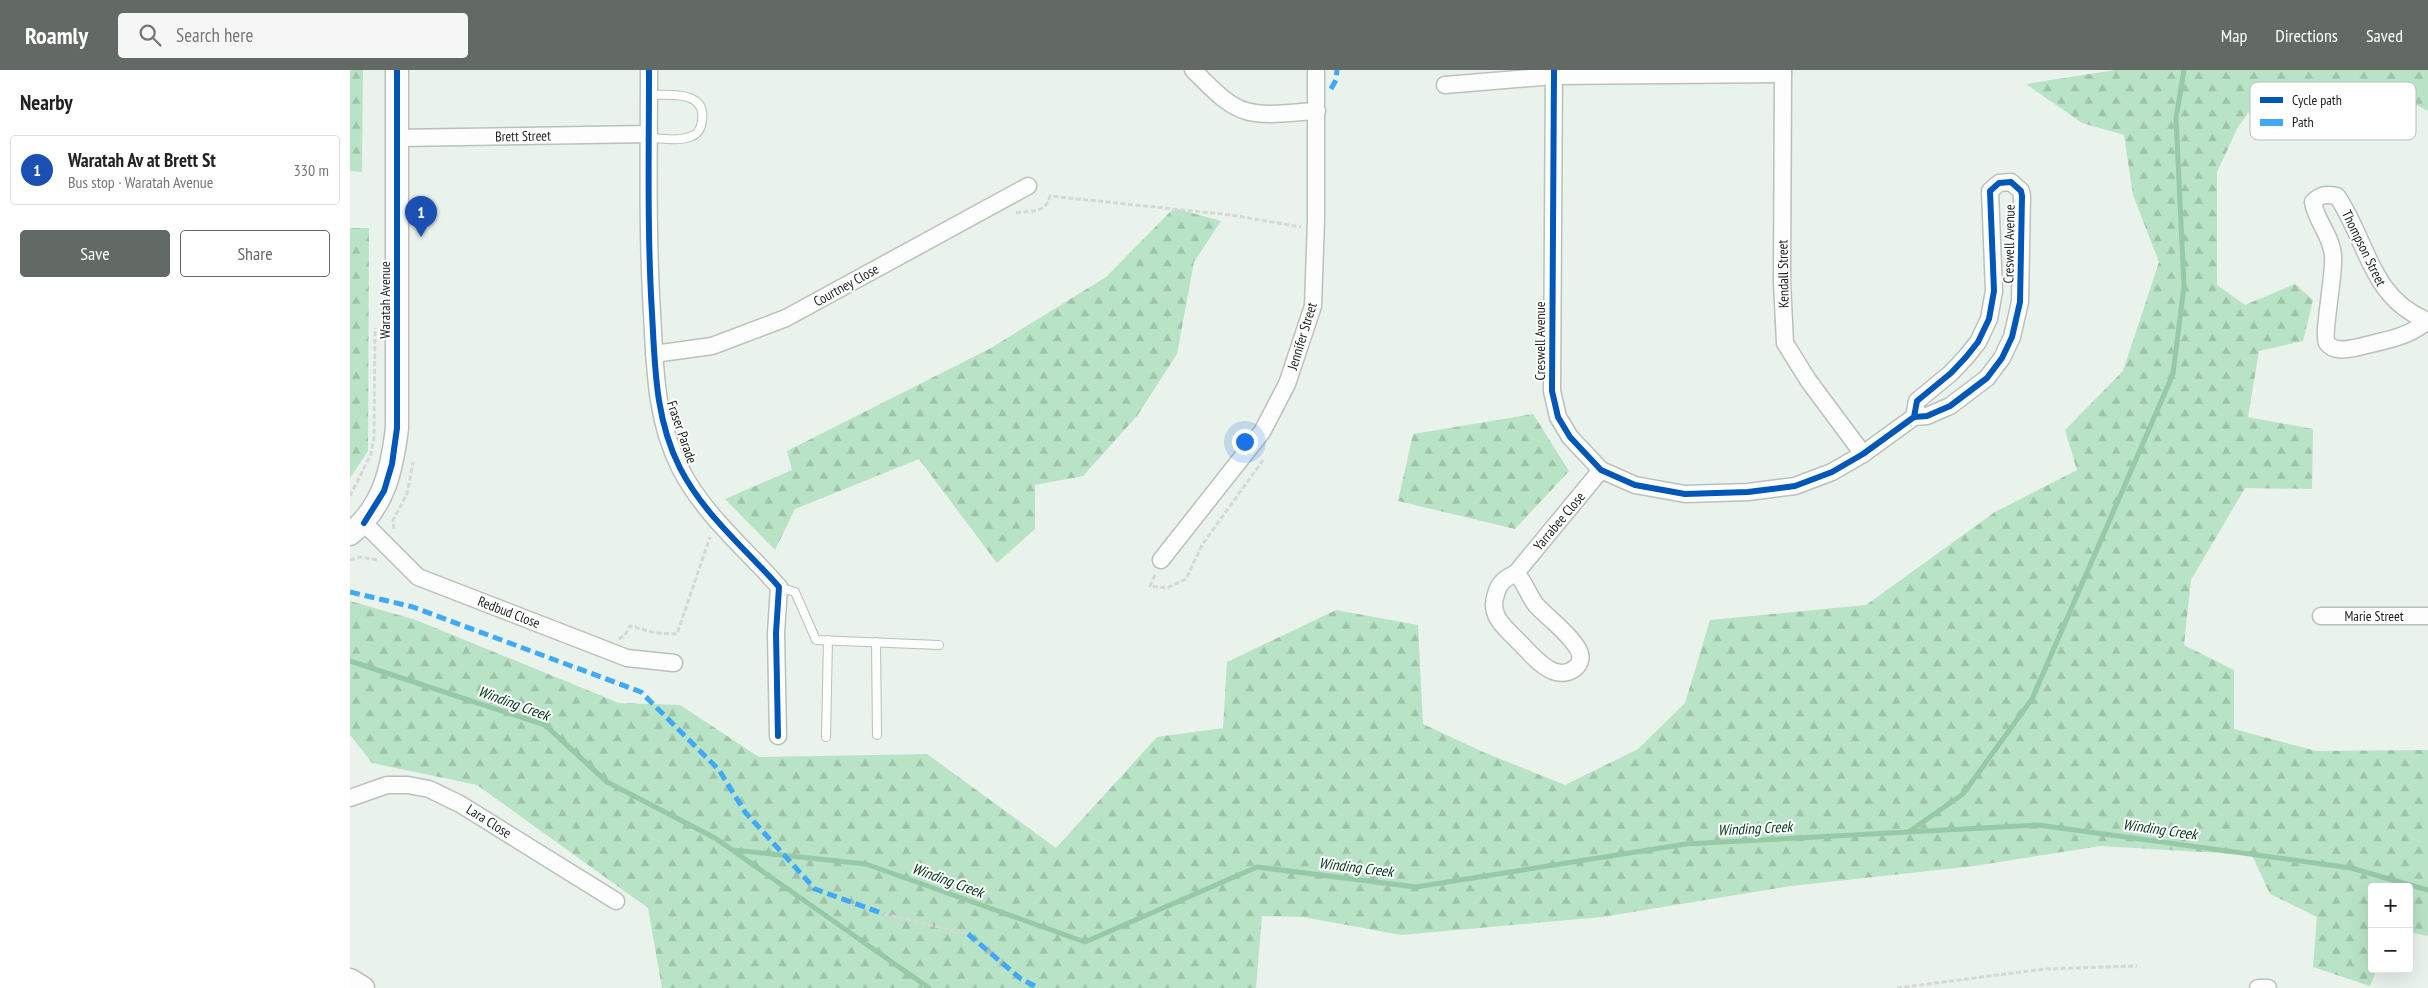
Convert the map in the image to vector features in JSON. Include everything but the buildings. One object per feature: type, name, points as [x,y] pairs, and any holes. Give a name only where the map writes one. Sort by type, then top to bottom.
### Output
[{"type":"street","name":"Waratah Avenue","points":[[357,528],[384,491],[392,464],[397,428],[397,70]]},
{"type":"street","name":"Fraser Parade","points":[[649,70],[650,286],[659,411],[680,468],[708,512],[779,587]]},
{"type":"street","points":[[1193,70],[1226,100],[1246,111],[1264,113],[1317,111]]},
{"type":"street","name":"Jennifer Street","points":[[1161,560],[1262,432],[1287,384],[1313,306],[1306,230],[1317,111],[1316,70]]},
{"type":"street","points":[[1445,85],[1554,73],[1783,72]]},
{"type":"street","name":"Kendall Street","points":[[1783,72],[1782,282],[1785,343],[1808,380],[1863,454]]},
{"type":"street","name":"Creswell Avenue","points":[[1554,73],[1552,391],[1558,417],[1570,437],[1601,470],[1635,485],[1685,494],[1748,492],[1794,486],[1832,472],[1863,454],[1914,417],[1926,416],[1950,406],[1987,378],[2002,358],[2012,337],[2020,302],[2022,192],[2011,182],[1999,183],[1990,191],[1994,291],[1989,319],[1978,342],[1966,357],[1917,402],[1914,417]]},
{"type":"street","name":"Brett Street","points":[[397,138],[649,136]]},
{"type":"street","name":"Courtney Close","points":[[654,354],[712,346],[786,318],[1028,186]]},
{"type":"street","name":"Thompson Street","points":[[2329,194],[2337,196],[2349,214],[2373,271],[2387,293],[2405,308],[2428,321],[2416,331],[2354,348],[2334,348],[2327,343],[2324,332],[2332,295],[2333,255],[2331,244],[2314,210],[2313,202],[2320,195],[2329,194]]},
{"type":"street","name":"Yarrabee Close","points":[[1516,573],[1522,578],[1535,604],[1578,649],[1580,659],[1577,667],[1570,672],[1555,672],[1531,654],[1495,615],[1492,606],[1498,587],[1504,579],[1516,573],[1601,470]]},
{"type":"street","name":"Redbud Close","points":[[357,528],[418,577],[627,658],[674,663]]},
{"type":"street","points":[[778,736],[776,633],[779,587]]},
{"type":"street","name":"Marie Street","points":[[2321,616],[2428,616]]},
{"type":"street","name":"Lara Close","points":[[350,798],[359,793],[387,785],[408,785],[429,789],[460,804],[616,901]]},
{"type":"street","points":[[350,980],[363,988]]},
{"type":"street","points":[[2258,988],[2268,988]]},
{"type":"lane","points":[[649,95],[690,97],[698,103],[702,112],[699,131],[692,136],[681,139],[649,136]]},
{"type":"lane","points":[[779,587],[795,592],[816,640],[939,645]]},
{"type":"lane","points":[[826,737],[828,640]]},
{"type":"lane","points":[[876,642],[877,735]]},
{"type":"path","points":[[1008,214],[1038,211],[1045,206],[1050,196],[1231,215],[1306,230]]},
{"type":"path","points":[[350,496],[371,454],[374,437],[375,324]]},
{"type":"path","points":[[611,639],[621,638],[630,626],[656,633],[677,634],[706,542],[722,526]]},
{"type":"path","points":[[884,914],[968,934]]},
{"type":"path","points":[[1897,988],[2044,969],[2137,966]]},
{"type":"green space","points":[[350,70],[363,70],[362,172],[350,171]]},
{"type":"green space","points":[[2115,70],[2428,70],[2428,111],[2416,105],[2416,82],[2250,82],[2250,111],[2238,127],[2217,172],[2217,285],[2245,305],[2295,284],[2313,300],[2303,341],[2259,351],[2248,417],[2313,429],[2312,489],[2245,488],[2191,580],[2184,645],[2234,670],[2234,729],[2316,751],[2428,750],[2428,936],[2413,933],[2413,883],[2368,883],[2368,973],[2375,973],[2370,986],[2313,967],[2317,917],[2270,894],[2252,855],[2101,846],[1974,866],[1791,886],[1602,917],[1401,935],[1303,917],[1262,916],[1256,988],[662,988],[648,908],[477,785],[372,763],[350,735],[350,601],[416,620],[619,703],[680,705],[759,757],[927,754],[1056,848],[1157,737],[1223,728],[1227,662],[1336,610],[1418,625],[1423,724],[1483,752],[1565,785],[1638,749],[1685,703],[1710,620],[1866,605],[1995,512],[2077,470],[2065,430],[2123,371],[2159,262],[2133,195],[2124,135],[2082,123],[2026,84]]},
{"type":"green space","points":[[1174,208],[1221,221],[1194,262],[1177,354],[1137,416],[1083,476],[1035,485],[1035,529],[997,563],[919,459],[795,509],[775,550],[725,499],[792,470],[787,451],[991,348],[1106,277]]},
{"type":"green space","points":[[350,228],[369,228],[368,451],[350,478]]},
{"type":"green space","points":[[1533,414],[1569,471],[1515,529],[1398,501],[1413,434]]},
{"type":"waterway","points":[[1910,831],[1963,794],[2032,699],[2173,374],[2184,286],[2176,118],[2184,70]]},
{"type":"waterway","name":"Winding Creek","points":[[350,661],[545,725],[607,782],[715,838],[929,988]]},
{"type":"waterway","name":"Winding Creek","points":[[734,850],[866,864],[1085,942],[1257,867],[1416,887],[1686,844],[2038,825],[2351,868],[2428,890]]},
{"type":"marked path","points":[[1331,89],[1336,80],[1337,70]]},
{"type":"marked path","points":[[350,592],[413,607],[641,692],[719,770],[745,812],[815,889],[884,914]]},
{"type":"marked path","points":[[968,934],[1021,979],[1039,988]]},
{"type":"cycle path","points":[[364,523],[384,491],[392,464],[397,428],[397,70]]},
{"type":"cycle path","points":[[649,70],[650,283],[656,372],[661,411],[672,449],[690,485],[713,516],[779,587],[776,633],[778,736]]},
{"type":"cycle path","points":[[1554,70],[1552,391],[1558,417],[1570,437],[1601,470],[1635,485],[1685,494],[1748,492],[1795,486],[1832,472],[1863,454],[1914,417],[1927,416],[1950,406],[1987,378],[2002,358],[2012,337],[2020,302],[2022,196],[2021,191],[2011,182],[1999,183],[1990,191],[1994,291],[1989,319],[1978,342],[1966,357],[1951,373],[1917,401],[1914,417]]},
{"type":"place","name":"Waratah Av at Brett St","points":[[421,237]]}]
